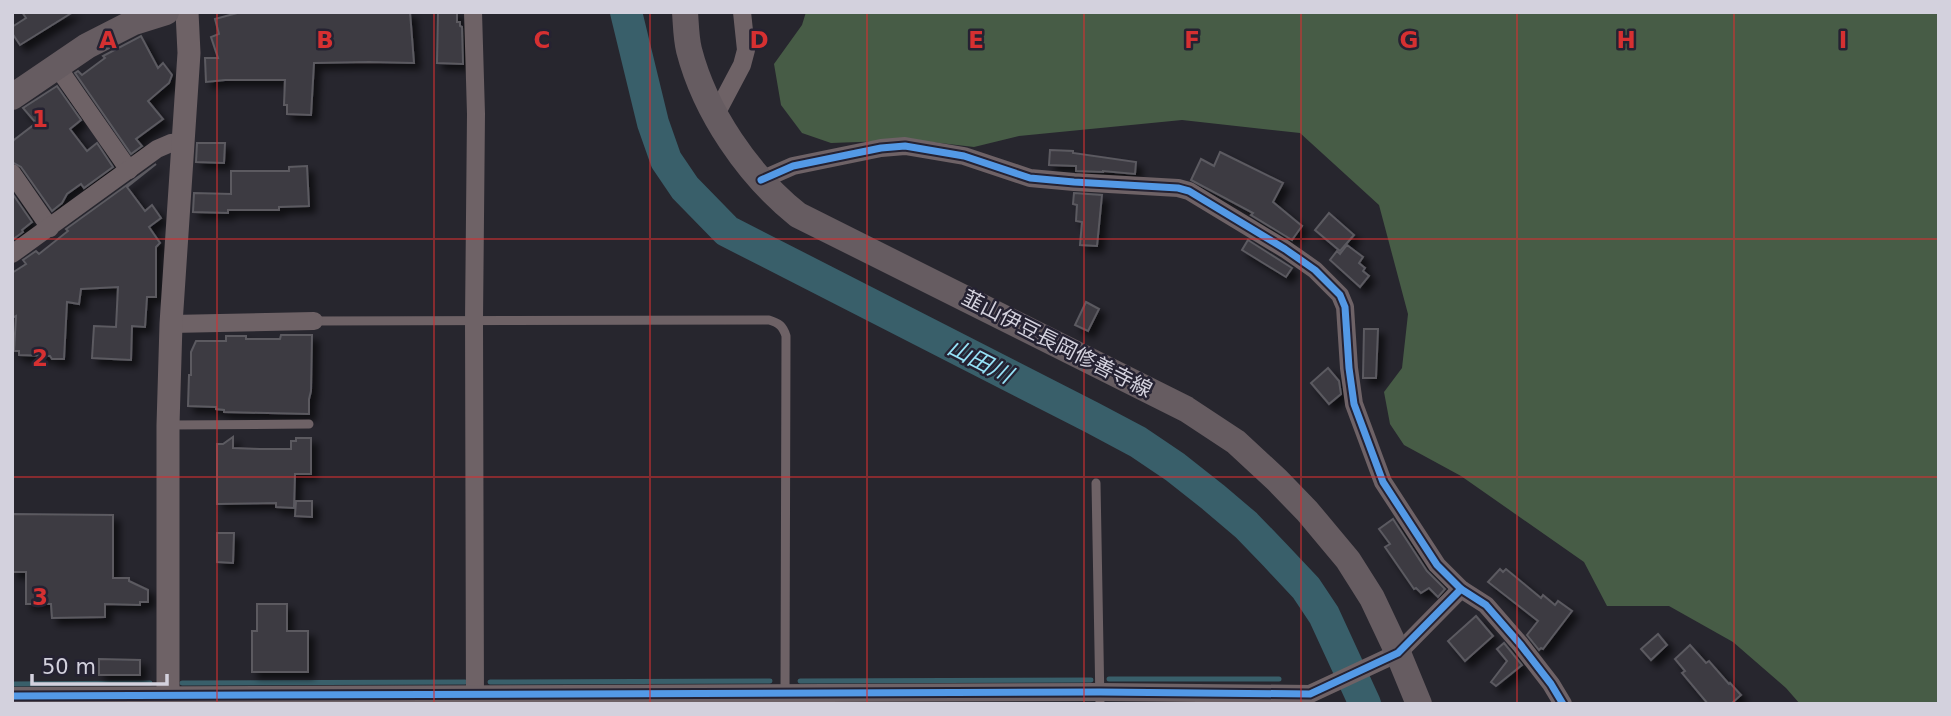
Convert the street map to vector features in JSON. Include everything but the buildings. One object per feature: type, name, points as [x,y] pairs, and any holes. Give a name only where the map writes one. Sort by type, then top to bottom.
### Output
[{"type":"main road","points":[[12,97],[131,17],[166,12]]},
{"type":"main road","name":"韮山伊豆長岡修善寺線","points":[[685,12],[688,48],[700,84],[715,116],[761,180],[779,199],[798,215],[1186,408],[1237,442],[1307,510],[1348,559],[1372,598],[1419,704]]},
{"type":"street","points":[[168,700],[168,425],[171,324],[189,53],[187,12]]},
{"type":"street","points":[[473,12],[475,699]]},
{"type":"street","points":[[715,116],[742,65],[746,50],[742,12]]},
{"type":"street","points":[[57,65],[129,170]]},
{"type":"street","points":[[12,254],[157,149],[182,142]]},
{"type":"street","points":[[761,180],[793,166],[881,148],[905,146],[964,156],[1030,178],[1178,188],[1199,195],[1285,249],[1315,270],[1340,295],[1345,307],[1354,404],[1383,482],[1437,565],[1461,589],[1486,605],[1520,644],[1563,704]]},
{"type":"street","points":[[12,173],[50,228]]},
{"type":"street","points":[[171,324],[314,321]]},
{"type":"street","points":[[12,696],[168,700],[475,699],[785,693],[1100,698],[1310,694],[1398,653],[1461,589]]},
{"type":"lane","points":[[314,321],[769,320],[779,323],[786,336],[785,693]]},
{"type":"lane","points":[[168,425],[309,424]]},
{"type":"lane","points":[[1096,483],[1100,698]]},
{"type":"green space","points":[[806,12],[1939,12],[1939,704],[1800,704],[1786,688],[1733,642],[1669,606],[1607,606],[1584,562],[1461,476],[1404,445],[1390,424],[1384,392],[1402,368],[1408,314],[1379,205],[1300,133],[1182,120],[1019,136],[974,147],[914,140],[831,143],[802,133],[781,105],[774,64],[802,25]]},
{"type":"waterway","name":"山田川","points":[[626,12],[653,123],[666,160],[685,188],[727,231],[1091,417],[1138,442],[1175,467],[1246,525],[1306,588],[1324,615],[1365,704]]},
{"type":"waterway","points":[[1109,679],[1279,679]]},
{"type":"waterway","points":[[800,681],[1091,680]]},
{"type":"waterway","points":[[490,682],[770,681]]},
{"type":"waterway","points":[[182,683],[465,682]]},
{"type":"waterway","points":[[12,684],[150,683]]},
{"type":"cycle path","points":[[761,180],[793,166],[881,148],[905,146],[964,156],[1030,178],[1178,188],[1189,191],[1285,249],[1315,270],[1340,295],[1345,307],[1354,404],[1383,482],[1437,565],[1461,589],[1486,605],[1520,644],[1563,704]]},
{"type":"cycle path","points":[[12,696],[1100,692],[1310,694],[1398,653],[1461,589]]}]
